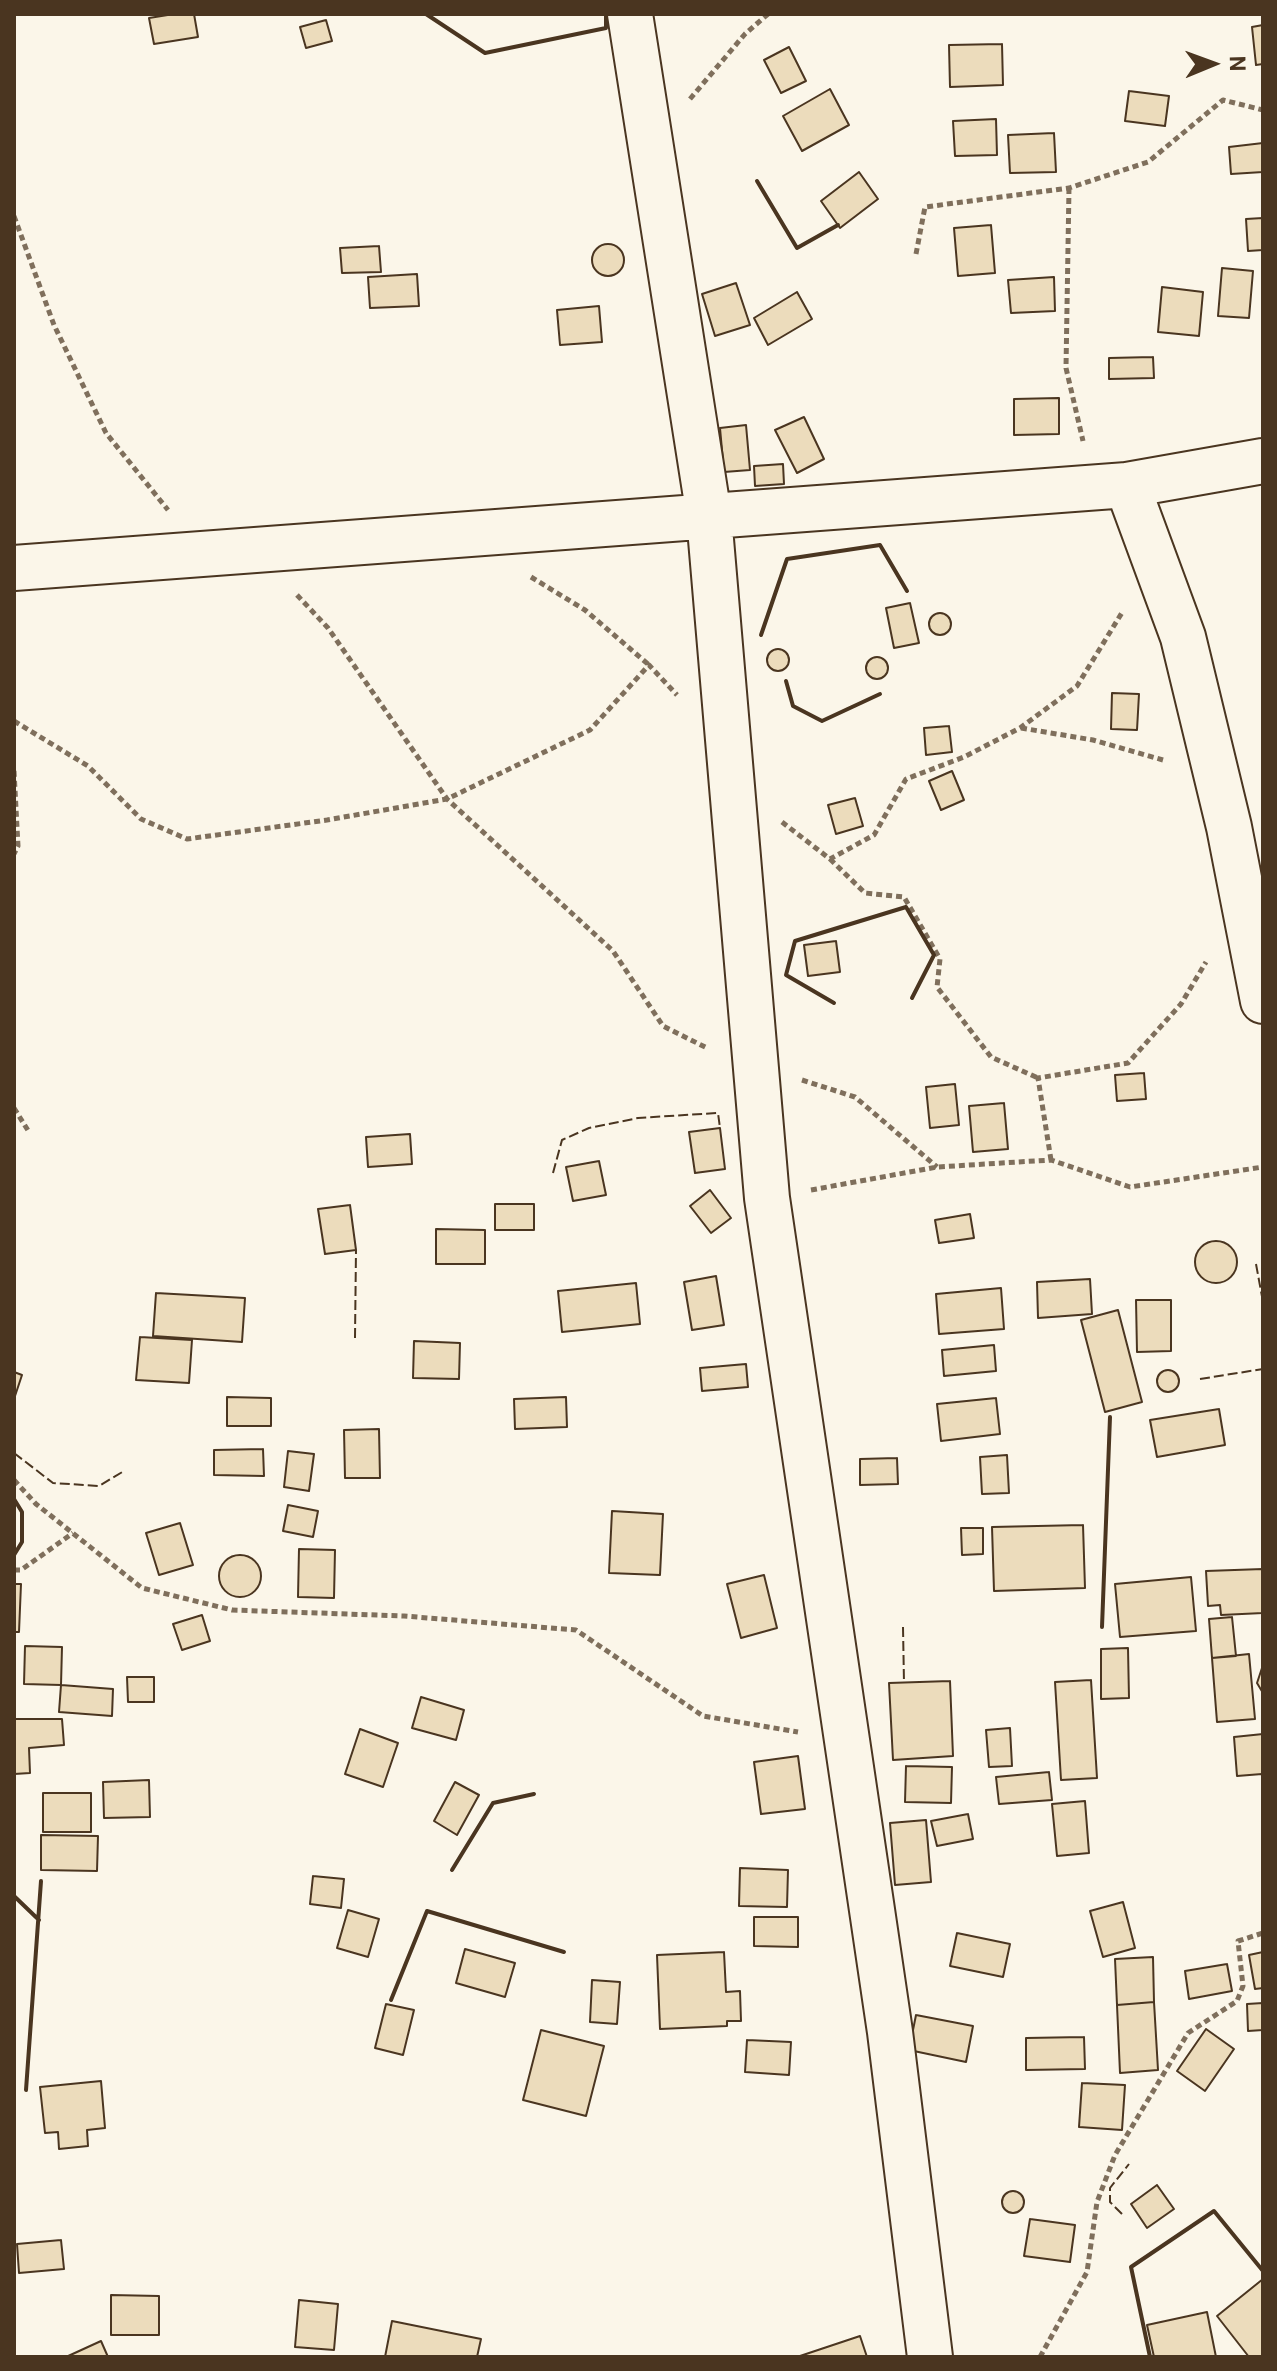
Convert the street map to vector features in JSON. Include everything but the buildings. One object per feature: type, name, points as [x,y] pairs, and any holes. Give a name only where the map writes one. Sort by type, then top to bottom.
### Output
[{"type":"street","points":[[630,14],[709,516],[767,1198],[890,2032],[930,2357]]},
{"type":"street","points":[[14,568],[1127,485],[1263,461]]},
{"type":"street","points":[[1127,485],[1183,637],[1263,1001]]},
{"type":"path","points":[[651,146],[745,34],[768,14]]},
{"type":"path","points":[[916,254],[925,207],[1069,188],[1148,162],[1223,100],[1263,110]]},
{"type":"path","points":[[1069,188],[1066,368],[1082,440],[1127,485]]},
{"type":"path","points":[[14,216],[54,325],[106,433],[170,512],[213,553]]},
{"type":"path","points":[[256,550],[328,628],[447,799],[613,951],[663,1026],[756,1073],[810,1081],[855,1097],[937,1167]]},
{"type":"path","points":[[830,859],[874,835],[906,779],[964,757],[1020,728],[1077,686],[1154,559]]},
{"type":"path","points":[[524,573],[585,610],[649,665],[678,696]]},
{"type":"path","points":[[14,721],[88,766],[141,819],[187,839],[327,820],[447,799],[590,730],[649,665]]},
{"type":"path","points":[[1020,728],[1093,740],[1216,776]]},
{"type":"path","points":[[14,771],[18,846],[14,854]]},
{"type":"path","points":[[731,782],[830,859],[865,893],[904,897],[940,959],[937,987],[991,1057],[1038,1078],[1128,1063],[1181,1004],[1243,899]]},
{"type":"path","points":[[1038,1078],[1051,1160]]},
{"type":"path","points":[[14,1108],[29,1132]]},
{"type":"path","points":[[767,1198],[937,1167],[1051,1160],[1130,1187],[1263,1167]]},
{"type":"path","points":[[14,1480],[36,1504],[142,1588],[232,1610],[404,1616],[576,1630],[703,1716],[847,1740]]},
{"type":"path","points":[[14,1570],[21,1570],[73,1533]]},
{"type":"path","points":[[1040,2357],[1087,2272],[1097,2202],[1115,2155],[1188,2033],[1237,2001],[1243,1986],[1238,1941],[1263,1933]]},
{"type":"fence","points":[[553,1173],[562,1140],[589,1128],[638,1118],[718,1113],[720,1128]]},
{"type":"fence","points":[[355,1338],[356,1250]]},
{"type":"fence","points":[[1256,1264],[1263,1302]]},
{"type":"fence","points":[[1200,1379],[1263,1369]]},
{"type":"fence","points":[[14,1453],[53,1483],[99,1486],[124,1471]]},
{"type":"fence","points":[[903,1627],[904,1683]]},
{"type":"fence","points":[[1122,2214],[1110,2202],[1110,2188],[1129,2164]]},
{"type":"wall","points":[[426,14],[485,53],[606,28],[606,14]]},
{"type":"wall","points":[[757,181],[797,248],[838,225]]},
{"type":"wall","points":[[761,635],[787,559],[880,545],[907,591]]},
{"type":"wall","points":[[786,681],[793,706],[822,721],[880,694]]},
{"type":"wall","points":[[834,1003],[786,975],[795,941],[906,907],[934,955],[912,998]]},
{"type":"wall","points":[[1102,1627],[1110,1417]]},
{"type":"wall","points":[[14,1499],[22,1512],[22,1542],[14,1555]]},
{"type":"wall","points":[[452,1870],[493,1803],[534,1794]]},
{"type":"wall","points":[[26,2090],[41,1881]]},
{"type":"wall","points":[[14,1896],[39,1920]]},
{"type":"wall","points":[[391,2000],[427,1911],[564,1952]]},
{"type":"wall","points":[[1150,2357],[1131,2267],[1214,2211],[1263,2271]]}]
